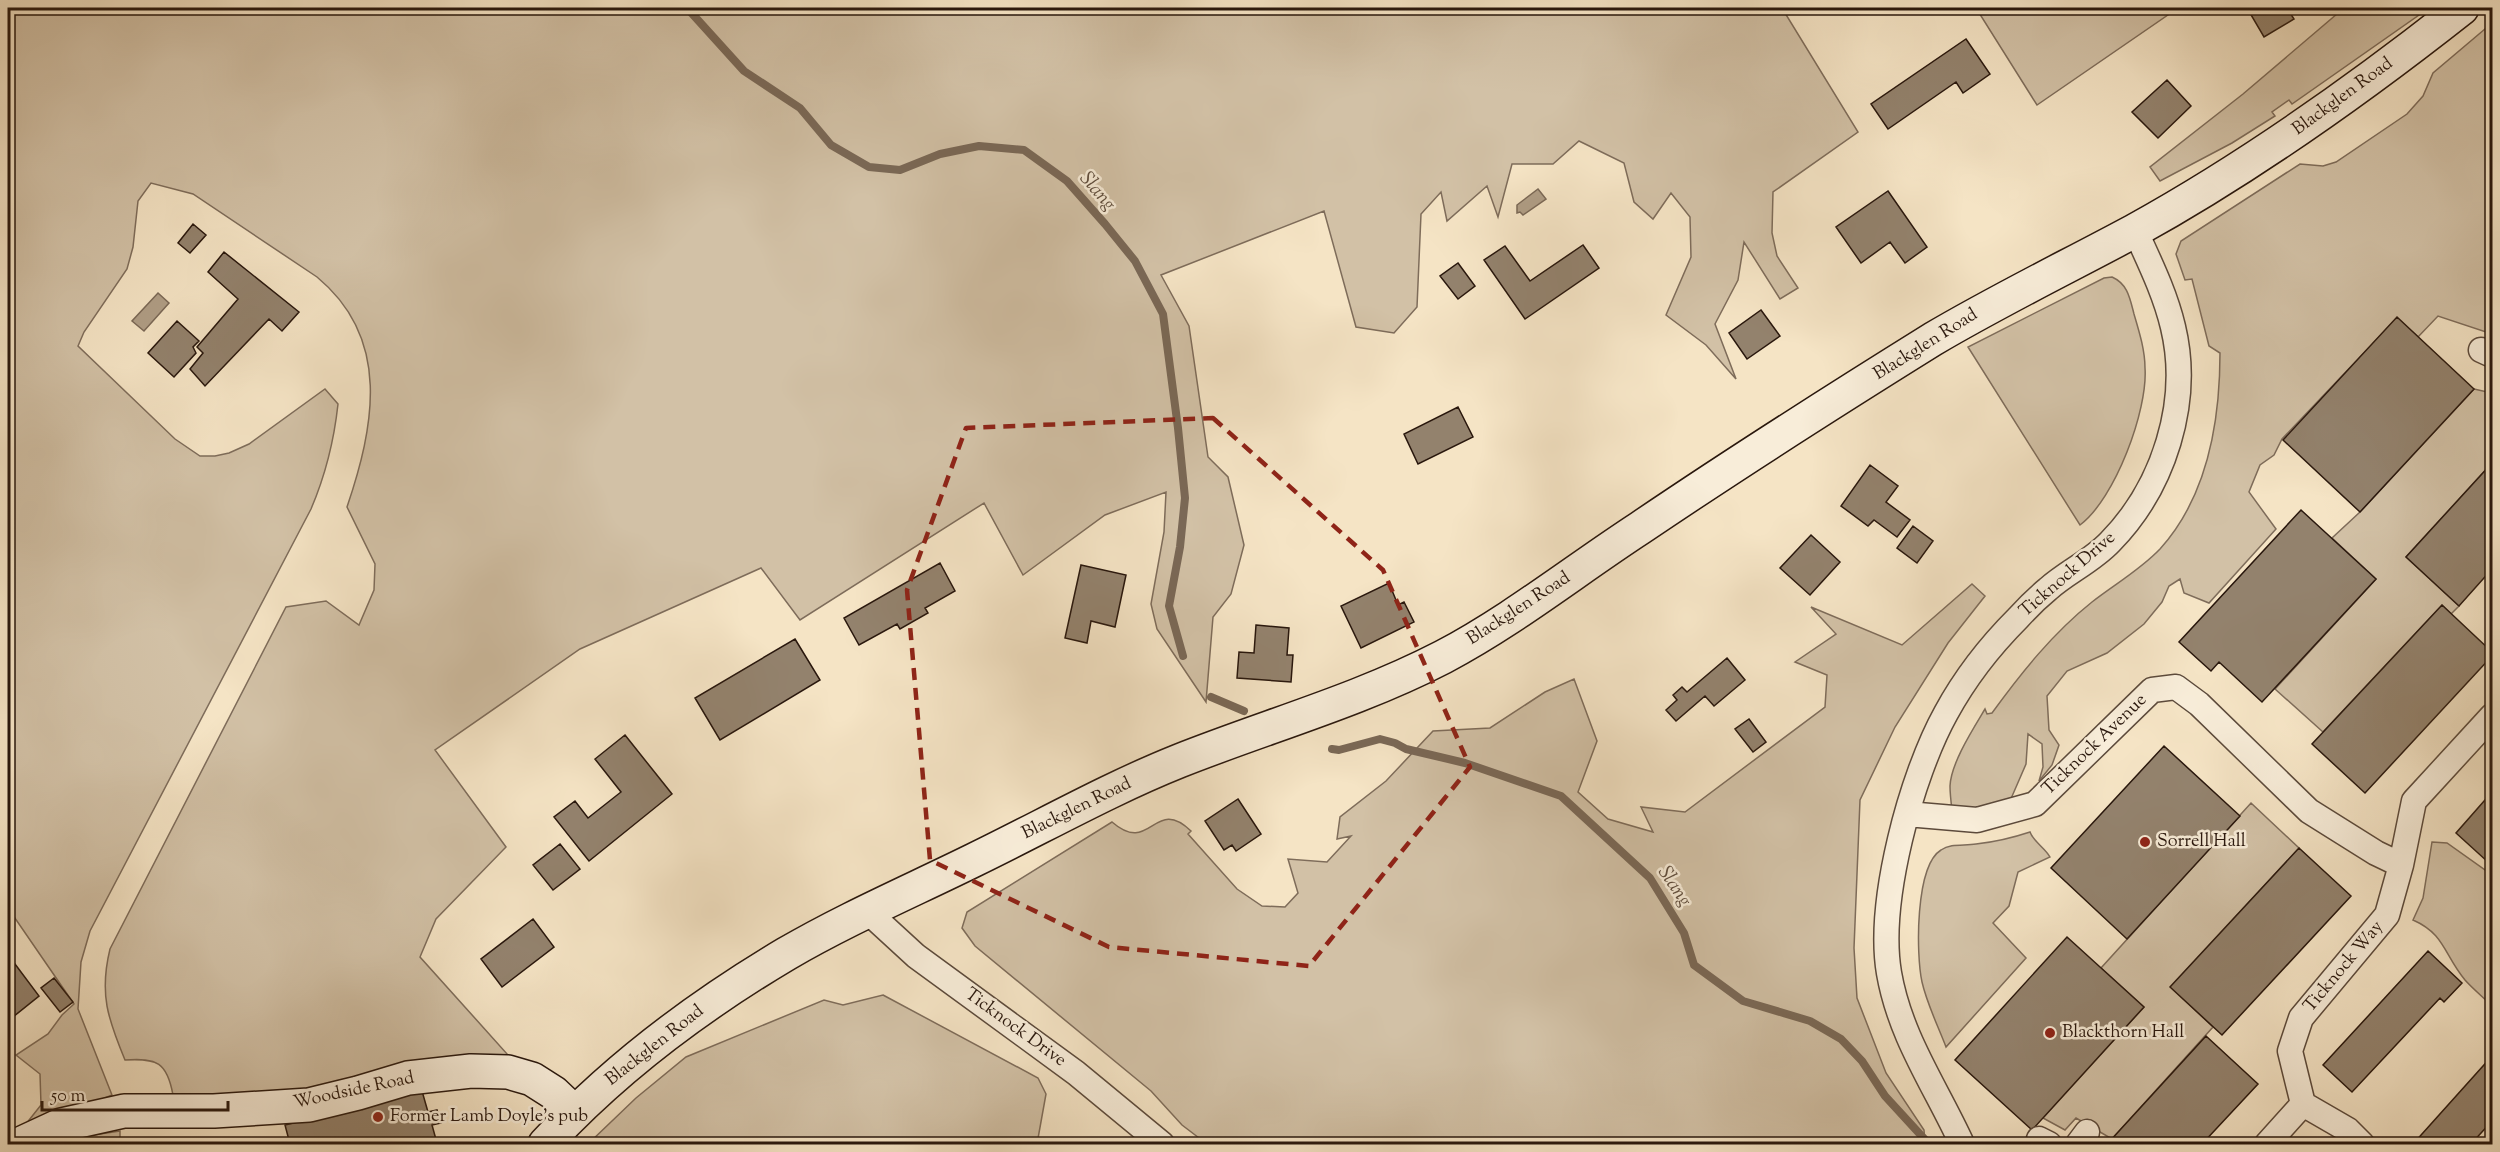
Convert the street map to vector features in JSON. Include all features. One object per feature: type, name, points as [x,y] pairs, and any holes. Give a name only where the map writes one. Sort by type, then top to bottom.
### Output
[{"type":"street","name":"Blackglen Road","points":[[544,1144],[574,1112],[636,1057],[684,1020],[787,954],[867,911],[1142,777],[1216,747],[1360,695],[1445,656],[1538,599],[1641,527],[1975,314],[2135,230],[2265,152],[2375,76],[2462,8]]},
{"type":"street","name":"Ticknock Drive","points":[[1962,1144],[1915,1053],[1897,1011],[1888,971],[1888,922],[1893,870],[1907,814],[1926,755],[1946,712],[1975,666],[2018,618],[2048,589],[2108,544],[2123,528],[2146,493],[2163,458],[2176,412],[2177,349],[2167,306],[2135,230]]},
{"type":"street","name":"Ticknock Avenue","points":[[1907,814],[1977,820],[2035,804],[2152,690],[2176,687],[2199,704],[2309,810],[2376,853],[2402,865]]},
{"type":"street","name":"Ticknock Way","points":[[2303,1104],[2290,1051],[2301,1017],[2387,915],[2402,865],[2414,801],[2493,716]]},
{"type":"street","name":"Ticknock Drive","points":[[867,911],[916,956],[1076,1073],[1162,1144]]},
{"type":"street","name":"Woodside Road","points":[[20,1144],[61,1125],[124,1111],[214,1111],[309,1105],[408,1078],[471,1071],[508,1072],[532,1080],[554,1093],[574,1112]]},
{"type":"street","points":[[2267,1144],[2303,1104],[2348,1130],[2362,1144]]},
{"type":"highlighted area","points":[[1213,418],[1383,570],[1470,767],[1309,966],[1109,947],[930,860],[907,590],[966,428]]},
{"type":"shaded area","points":[[8,8],[1794,8],[1785,13],[1858,132],[1773,192],[1772,233],[1777,256],[1798,288],[1780,299],[1744,242],[1738,280],[1715,324],[1736,379],[1706,345],[1666,315],[1691,257],[1690,217],[1671,193],[1653,219],[1634,202],[1624,163],[1579,141],[1553,164],[1512,164],[1498,217],[1487,186],[1447,221],[1441,192],[1421,214],[1417,307],[1394,333],[1356,327],[1324,211],[1161,275],[1189,326],[1208,457],[1228,477],[1244,545],[1231,594],[1213,617],[1206,702],[1157,629],[1151,604],[1164,532],[1166,492],[1105,515],[1023,575],[984,503],[800,620],[761,568],[580,649],[435,750],[506,847],[436,919],[420,957],[508,1055],[420,1062],[334,1093],[173,1095],[167,1075],[159,1064],[145,1060],[125,1060],[107,1006],[105,980],[110,949],[286,607],[326,601],[359,625],[374,590],[375,564],[347,507],[357,477],[369,415],[370,385],[367,356],[357,328],[341,301],[317,277],[193,194],[151,183],[138,201],[133,247],[127,269],[84,332],[78,346],[175,439],[200,456],[229,453],[249,444],[325,389],[338,404],[332,444],[311,509],[90,931],[81,962],[78,1009],[112,1095],[18,1134],[41,1105],[40,1074],[16,1055],[48,1034],[62,1015],[74,1004],[8,908]]},
{"type":"shaded area","points":[[1976,8],[2178,8],[2037,105]]},
{"type":"shaded area","points":[[2344,8],[2429,8],[2292,104],[2289,100],[2272,112],[2275,116],[2232,143],[2160,181],[2150,167],[2243,94]]},
{"type":"shaded area","points":[[2492,23],[2492,334],[2438,316],[2418,337],[2397,318],[2282,439],[2274,455],[2260,465],[2249,492],[2276,529],[2209,603],[2184,593],[2180,579],[2169,586],[2162,602],[2144,624],[2107,653],[2067,671],[2047,696],[2049,730],[2059,745],[2052,765],[2039,781],[2043,767],[2042,744],[2028,734],[2026,764],[2010,801],[1987,810],[1952,810],[1950,786],[1954,767],[1963,746],[1985,709],[1987,714],[1992,713],[2026,668],[2064,627],[2160,549],[2190,506],[2200,482],[2214,431],[2220,353],[2209,346],[2192,279],[2185,280],[2176,254],[2181,241],[2300,164],[2323,166],[2336,162],[2407,114],[2423,96],[2433,73]]},
{"type":"shaded area","points":[[1538,189],[1546,199],[1523,215],[1520,212],[1517,213],[1517,205]]},
{"type":"shaded area","points":[[2112,277],[2128,292],[2144,354],[2145,386],[2135,429],[2117,475],[2093,513],[2080,525],[1968,347],[2104,278]]},
{"type":"shaded area","points":[[158,293],[169,303],[144,331],[132,321]]},
{"type":"shaded area","points":[[2474,389],[2492,393],[2492,463],[2406,557],[2459,606],[2451,614],[2442,605],[2323,732],[2275,689],[2376,579],[2332,538],[2360,512]]},
{"type":"shaded area","points":[[1972,584],[1985,596],[1948,643],[1895,727],[1860,800],[1854,948],[1857,998],[1886,1073],[1924,1130],[1925,1144],[1207,1144],[1182,1125],[1151,1091],[975,946],[962,928],[967,912],[1112,822],[1125,831],[1136,833],[1160,821],[1169,819],[1179,822],[1191,831],[1188,834],[1237,889],[1262,906],[1285,907],[1298,893],[1288,859],[1327,862],[1351,836],[1337,839],[1340,817],[1386,781],[1433,731],[1490,728],[1545,692],[1574,679],[1597,741],[1578,792],[1608,819],[1653,832],[1641,807],[1685,812],[1825,707],[1827,675],[1795,662],[1836,634],[1811,607],[1902,645]]},
{"type":"shaded area","points":[[2251,803],[2299,848],[2171,987],[2213,1027],[2112,1139],[2076,1118],[2065,1130],[2043,1118],[2144,1007],[2101,968]]},
{"type":"shaded area","points":[[2030,832],[2050,857],[2018,872],[2009,906],[1993,923],[2026,958],[1946,1047],[1927,998],[1920,969],[1919,912],[1926,874],[1932,859],[1945,848],[1997,841]]},
{"type":"shaded area","points":[[2432,842],[2447,843],[2492,875],[2492,1006],[2465,980],[2432,932],[2413,920],[2423,898]]},
{"type":"shaded area","points":[[883,995],[1038,1078],[1046,1094],[1037,1144],[588,1144],[636,1098],[686,1057],[824,1000],[843,1005]]},
{"type":"shaded area","points":[[120,1131],[120,1144],[99,1144],[96,1140],[93,1144],[61,1144],[80,1137]]},
{"type":"building","points":[[2247,8],[2287,8],[2294,19],[2264,37]]},
{"type":"building","points":[[1966,39],[1990,74],[1963,93],[1956,82],[1888,129],[1871,104]]},
{"type":"building","points":[[2167,80],[2191,106],[2158,138],[2132,112]]},
{"type":"building","points":[[1888,191],[1927,247],[1905,263],[1890,242],[1861,263],[1836,227]]},
{"type":"building","points":[[193,224],[206,235],[190,253],[178,243]]},
{"type":"building","points":[[1583,245],[1599,268],[1525,319],[1484,260],[1505,246],[1530,281]]},
{"type":"building","points":[[224,252],[299,312],[282,331],[269,319],[205,386],[190,369],[203,353],[197,347],[238,299],[208,272]]},
{"type":"building","points":[[1458,263],[1475,286],[1458,299],[1440,276]]},
{"type":"building","points":[[1761,310],[1780,336],[1747,359],[1729,333]]},
{"type":"building","points":[[2397,317],[2474,389],[2360,512],[2283,440]]},
{"type":"building","points":[[177,321],[199,341],[193,347],[196,353],[174,377],[148,353]]},
{"type":"building","points":[[1458,407],[1473,437],[1418,464],[1404,434]]},
{"type":"building","points":[[2492,463],[2492,569],[2459,606],[2406,557]]},
{"type":"building","points":[[1870,465],[1898,486],[1886,502],[1910,520],[1897,537],[1874,520],[1868,526],[1841,506]]},
{"type":"building","points":[[2301,510],[2376,579],[2262,702],[2219,662],[2211,671],[2179,642]]},
{"type":"building","points":[[1913,526],[1933,541],[1917,563],[1897,548]]},
{"type":"building","points":[[1811,535],[1840,562],[1810,595],[1780,568]]},
{"type":"building","points":[[940,563],[955,591],[925,608],[928,613],[900,629],[897,624],[859,645],[844,618]]},
{"type":"building","points":[[1081,565],[1126,575],[1115,627],[1091,621],[1087,643],[1065,638]]},
{"type":"building","points":[[1389,583],[1398,605],[1404,602],[1414,622],[1361,648],[1341,606]]},
{"type":"building","points":[[2442,605],[2492,652],[2492,656],[2365,793],[2312,744]]},
{"type":"building","points":[[1256,625],[1289,628],[1287,655],[1293,655],[1291,682],[1237,678],[1239,652],[1254,653]]},
{"type":"building","points":[[795,639],[820,680],[720,740],[695,698]]},
{"type":"building","points":[[1727,658],[1745,680],[1714,706],[1705,696],[1676,721],[1666,710],[1677,700],[1673,695],[1682,687],[1687,692]]},
{"type":"building","points":[[1749,719],[1766,742],[1753,752],[1735,729]]},
{"type":"building","points":[[625,735],[672,794],[589,861],[554,817],[575,801],[588,818],[621,792],[595,759]]},
{"type":"building","name":"Sorrell Hall","points":[[2164,746],[2240,816],[2127,939],[2051,868]]},
{"type":"building","points":[[2492,792],[2492,859],[2489,863],[2456,833]]},
{"type":"building","points":[[1238,799],[1261,834],[1236,851],[1232,845],[1224,850],[1205,821]]},
{"type":"building","points":[[560,844],[580,869],[553,890],[533,865]]},
{"type":"building","points":[[2299,848],[2351,896],[2222,1035],[2170,987]]},
{"type":"building","points":[[533,919],[554,947],[502,987],[481,959]]},
{"type":"building","name":"Blackthorn Hall","points":[[2067,937],[2144,1007],[2032,1130],[1955,1060]]},
{"type":"building","points":[[2428,951],[2462,983],[2444,1002],[2440,998],[2352,1092],[2323,1065]]},
{"type":"building","points":[[15,964],[39,996],[8,1021],[8,970]]},
{"type":"building","points":[[54,978],[73,1002],[60,1012],[41,988]]},
{"type":"building","points":[[2206,1036],[2258,1084],[2202,1144],[2111,1144],[2109,1142]]},
{"type":"building","points":[[2492,1056],[2492,1121],[2471,1144],[2413,1144]]},
{"type":"building","name":"Former Lamb Doyle's pub","points":[[422,1091],[428,1112],[437,1110],[441,1123],[432,1125],[437,1143],[290,1144],[285,1125]]},
{"type":"waterway","name":"Slang","points":[[687,8],[744,71],[800,108],[831,145],[869,167],[900,170],[940,154],[979,146],[1024,150],[1067,181],[1135,261],[1163,314],[1178,428],[1185,498],[1180,547],[1169,606],[1183,656]]},
{"type":"waterway","name":"Slang","points":[[1211,697],[1244,711]]},
{"type":"waterway","name":"Slang","points":[[1332,749],[1339,750],[1380,739],[1406,749],[1465,763],[1561,796],[1650,878],[1684,933],[1694,965],[1743,1001],[1810,1021],[1841,1039],[1862,1061],[1885,1096],[1929,1144]]},
{"type":"place","name":"Sorrell Hall","points":[[2145,842]]},
{"type":"place","name":"Blackthorn Hall","points":[[2050,1033]]},
{"type":"place","name":"Former Lamb Doyle's pub","points":[[378,1117]]}]
